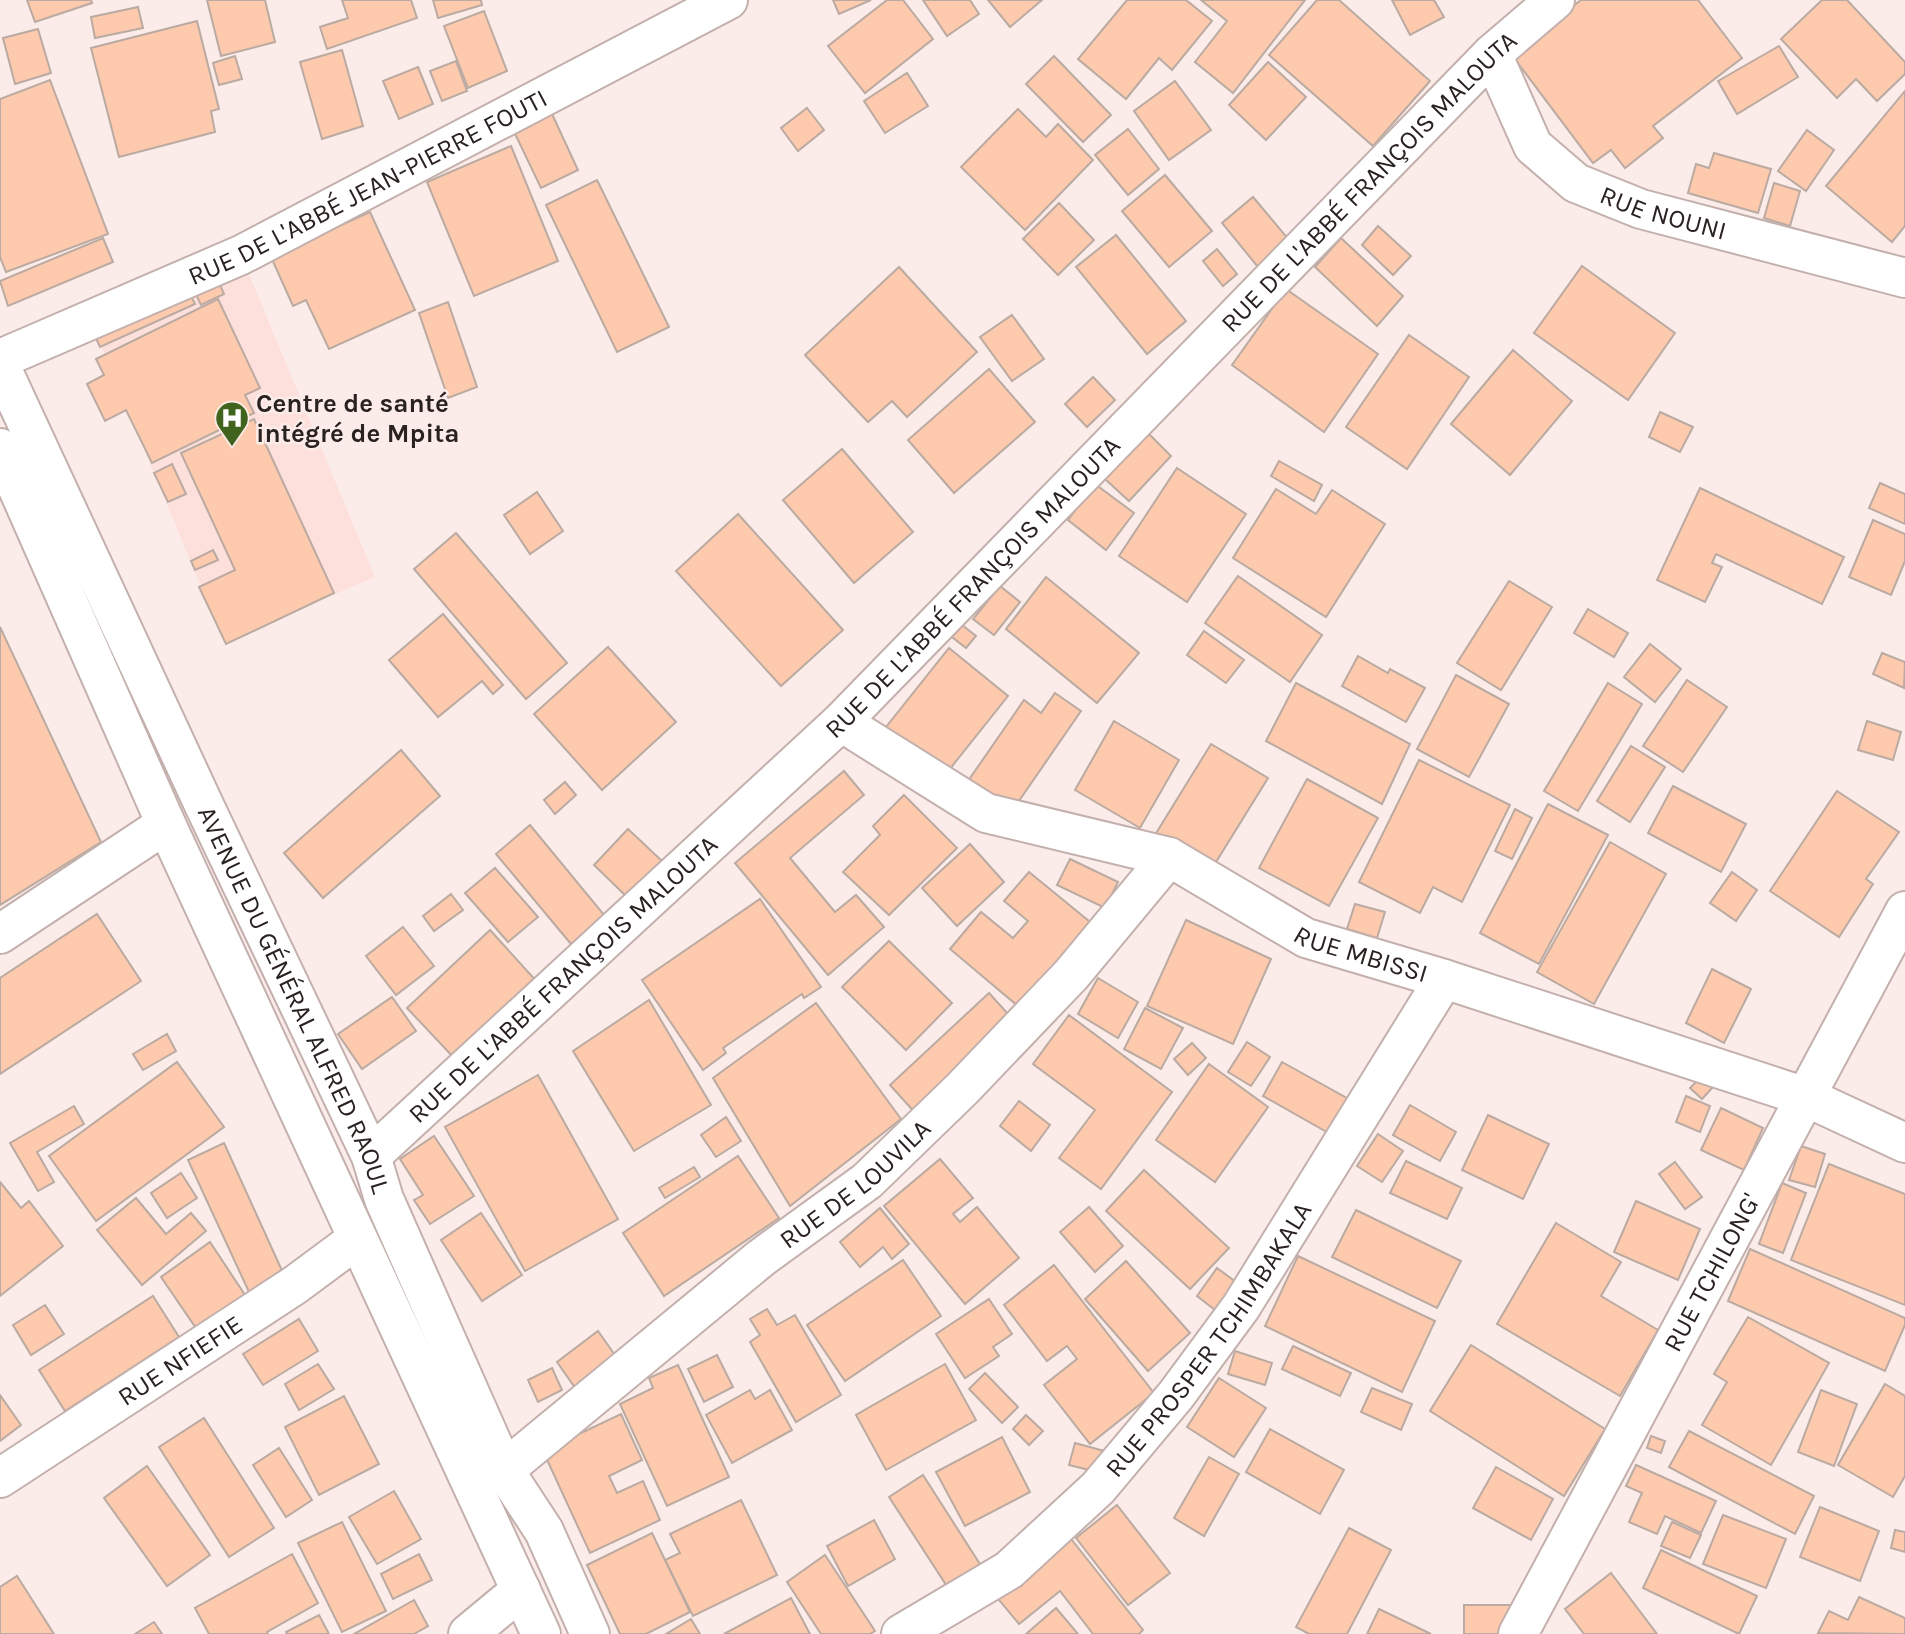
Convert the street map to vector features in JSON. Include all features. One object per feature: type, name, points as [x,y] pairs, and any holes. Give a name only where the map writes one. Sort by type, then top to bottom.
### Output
[{"type":"street","name":"RUE DE L'ABBÉ JEAN-PIERRE FOUTI","points":[[0,359],[241,255],[728,0]]},
{"type":"street","name":"RUE DE L'ABBÉ FRANÇOIS MALOUTA","points":[[371,1156],[841,722],[1492,54],[1555,0]]},
{"type":"street","name":"RUE NOUNI","points":[[1492,54],[1533,146],[1576,183],[1641,209],[1905,278]]},
{"type":"street","name":"AVENUE DU GÉNÉRAL ALFRED RAOUL","points":[[0,365],[204,805],[371,1156],[384,1199],[504,1470],[544,1531],[590,1634]]},
{"type":"street","points":[[0,449],[166,824],[541,1634]]},
{"type":"street","name":"RUE MBISSI","points":[[841,722],[986,813],[1169,857],[1306,938],[1444,979],[1805,1097],[1905,1143]]},
{"type":"street","points":[[0,934],[166,824]]},
{"type":"street","name":"RUE DE LOUVILA","points":[[504,1470],[761,1258],[867,1181],[962,1089],[1071,975],[1169,857]]},
{"type":"street","name":"RUE TCHILONG'","points":[[1518,1634],[1905,911]]},
{"type":"street","name":"RUE PROSPER TCHIMBAKALA","points":[[901,1634],[1009,1570],[1098,1488],[1176,1395],[1241,1307],[1444,979]]},
{"type":"street","name":"RUE NFIEFIE","points":[[0,1478],[295,1285],[357,1238]]},
{"type":"street","points":[[468,1634],[521,1590]]},
{"type":"shaded area","name":"Centre de santé intégré de Mpita","points":[[241,255],[375,577],[224,642],[90,319]]},
{"type":"building","points":[[27,0],[91,0],[92,3],[35,22]]},
{"type":"building","points":[[207,0],[265,0],[275,42],[221,56]]},
{"type":"building","points":[[342,0],[411,0],[417,18],[327,49],[320,27],[348,18]]},
{"type":"building","points":[[433,0],[481,0],[482,5],[438,18]]},
{"type":"building","points":[[833,0],[871,0],[839,14]]},
{"type":"building","points":[[887,0],[903,0],[933,39],[865,93],[828,46]]},
{"type":"building","points":[[923,0],[970,0],[979,14],[947,36]]},
{"type":"building","points":[[988,0],[1042,0],[1010,27]]},
{"type":"building","points":[[1127,0],[1186,0],[1212,21],[1172,70],[1159,58],[1126,99],[1078,59]]},
{"type":"building","points":[[1201,0],[1305,0],[1233,93],[1195,62],[1227,21]]},
{"type":"building","points":[[1317,0],[1339,0],[1430,81],[1373,146],[1269,55]]},
{"type":"building","points":[[1392,0],[1434,0],[1444,17],[1410,35]]},
{"type":"building","points":[[1581,0],[1698,0],[1742,58],[1653,126],[1663,138],[1625,168],[1611,150],[1593,163],[1511,54]]},
{"type":"building","points":[[1822,0],[1847,0],[1905,62],[1905,74],[1877,101],[1856,79],[1837,98],[1781,39]]},
{"type":"building","points":[[138,7],[143,28],[95,38],[91,17]]},
{"type":"building","points":[[484,11],[507,71],[468,88],[444,26]]},
{"type":"building","points":[[197,21],[219,109],[211,111],[215,132],[119,157],[91,48]]},
{"type":"building","points":[[38,29],[51,73],[15,84],[3,38]]},
{"type":"building","points":[[1779,46],[1798,77],[1737,114],[1718,81]]},
{"type":"building","points":[[342,50],[363,126],[322,139],[300,62]]},
{"type":"building","points":[[235,56],[242,79],[219,85],[213,63]]},
{"type":"building","points":[[1054,56],[1111,115],[1083,142],[1026,84]]},
{"type":"building","points":[[456,61],[467,91],[442,101],[430,71]]},
{"type":"building","points":[[1268,62],[1306,97],[1266,140],[1229,105]]},
{"type":"building","points":[[418,67],[433,104],[399,119],[383,81]]},
{"type":"building","points":[[907,73],[928,106],[885,133],[864,101]]},
{"type":"building","points":[[50,80],[108,234],[6,272],[0,257],[0,99]]},
{"type":"building","points":[[1175,81],[1211,130],[1169,160],[1134,111]]},
{"type":"building","points":[[1905,91],[1905,226],[1892,242],[1826,186]]},
{"type":"building","points":[[807,108],[824,130],[798,151],[781,128]]},
{"type":"building","points":[[1018,109],[1046,137],[1058,124],[1093,160],[1025,230],[961,167]]},
{"type":"building","points":[[552,114],[578,170],[541,188],[506,115],[531,124]]},
{"type":"building","points":[[1128,129],[1159,169],[1128,195],[1095,155]]},
{"type":"building","points":[[1807,130],[1834,150],[1806,191],[1778,171]]},
{"type":"building","points":[[511,146],[558,261],[474,296],[427,182]]},
{"type":"building","points":[[1714,153],[1771,169],[1758,213],[1688,193],[1696,164],[1709,168]]},
{"type":"building","points":[[1165,175],[1212,231],[1169,267],[1122,211]]},
{"type":"building","points":[[597,180],[669,327],[617,352],[546,205]]},
{"type":"building","points":[[1774,183],[1800,191],[1790,226],[1764,218]]},
{"type":"building","points":[[1253,197],[1290,241],[1258,267],[1222,223]]},
{"type":"building","points":[[1059,203],[1094,240],[1058,275],[1023,239]]},
{"type":"building","points":[[370,212],[415,310],[329,349],[306,300],[293,306],[271,257]]},
{"type":"building","points":[[1378,226],[1411,256],[1393,275],[1362,245]]},
{"type":"building","points":[[1116,235],[1186,321],[1147,354],[1076,267]]},
{"type":"building","points":[[103,238],[113,262],[8,306],[0,281]]},
{"type":"building","points":[[1341,238],[1403,296],[1377,326],[1315,267]]},
{"type":"building","points":[[1217,249],[1237,274],[1223,286],[1203,261]]},
{"type":"building","points":[[212,266],[224,294],[201,305],[188,277]]},
{"type":"building","points":[[1582,266],[1675,333],[1628,400],[1534,333]]},
{"type":"building","points":[[899,267],[977,352],[907,417],[892,401],[868,422],[805,355]]},
{"type":"building","points":[[186,286],[195,304],[100,347],[91,328]]},
{"type":"building","points":[[1286,289],[1378,354],[1324,432],[1232,365]]},
{"type":"building","points":[[218,299],[260,388],[245,395],[254,413],[152,463],[126,410],[105,421],[87,384],[104,375],[96,359]]},
{"type":"building","points":[[448,302],[477,387],[448,398],[419,313]]},
{"type":"building","points":[[1012,315],[1044,359],[1012,381],[980,337]]},
{"type":"building","points":[[1409,335],[1469,377],[1407,469],[1346,427]]},
{"type":"building","points":[[1513,350],[1572,401],[1510,475],[1451,424]]},
{"type":"building","points":[[989,369],[1035,422],[954,493],[908,440]]},
{"type":"building","points":[[1093,377],[1115,400],[1087,427],[1065,404]]},
{"type":"building","points":[[1660,412],[1693,427],[1680,452],[1649,437]]},
{"type":"building","points":[[254,419],[334,593],[226,644],[199,587],[235,570],[181,453]]},
{"type":"building","points":[[1137,422],[1171,456],[1129,501],[1105,479]]},
{"type":"building","points":[[842,449],[913,532],[854,583],[783,500]]},
{"type":"building","points":[[1279,461],[1322,485],[1314,501],[1271,476]]},
{"type":"building","points":[[172,464],[186,494],[168,502],[154,473]]},
{"type":"building","points":[[1177,468],[1246,514],[1187,602],[1119,556]]},
{"type":"building","points":[[1880,483],[1905,494],[1905,524],[1869,508]]},
{"type":"building","points":[[1095,484],[1134,513],[1106,550],[1068,520]]},
{"type":"building","points":[[1700,488],[1844,557],[1822,604],[1716,554],[1712,563],[1722,567],[1705,602],[1657,580]]},
{"type":"building","points":[[1276,489],[1316,514],[1332,490],[1385,524],[1326,617],[1233,558]]},
{"type":"building","points":[[537,492],[563,531],[530,554],[504,515]]},
{"type":"building","points":[[738,514],[843,630],[781,686],[676,571]]},
{"type":"building","points":[[1873,520],[1905,534],[1905,561],[1891,595],[1849,577]]},
{"type":"building","points":[[456,533],[567,663],[526,699],[414,569]]},
{"type":"building","points":[[213,550],[218,560],[195,570],[191,561]]},
{"type":"building","points":[[1238,576],[1322,635],[1290,682],[1205,623]]},
{"type":"building","points":[[1046,577],[1139,653],[1097,703],[1006,629]]},
{"type":"building","points":[[1509,581],[1552,607],[1501,690],[1457,663]]},
{"type":"building","points":[[1000,586],[1020,602],[994,635],[973,619]]},
{"type":"building","points":[[1588,609],[1628,633],[1614,657],[1574,633]]},
{"type":"building","points":[[443,614],[503,685],[493,694],[482,681],[438,717],[389,660]]},
{"type":"building","points":[[962,625],[976,636],[966,648],[952,637]]},
{"type":"building","points":[[0,627],[101,842],[0,905]]},
{"type":"building","points":[[1204,631],[1244,660],[1226,683],[1187,655]]},
{"type":"building","points":[[1650,644],[1681,669],[1655,702],[1624,677]]},
{"type":"building","points":[[608,647],[676,722],[602,790],[534,714]]},
{"type":"building","points":[[949,648],[1008,696],[945,775],[886,727]]},
{"type":"building","points":[[1882,653],[1905,662],[1904,688],[1873,674]]},
{"type":"building","points":[[1358,656],[1388,673],[1390,669],[1425,688],[1406,722],[1342,686]]},
{"type":"building","points":[[1456,675],[1509,704],[1469,777],[1417,749]]},
{"type":"building","points":[[1687,680],[1727,707],[1683,772],[1643,746]]},
{"type":"building","points":[[1296,683],[1410,744],[1382,804],[1266,741]]},
{"type":"building","points":[[1608,683],[1642,704],[1578,811],[1544,791]]},
{"type":"building","points":[[1055,693],[1081,711],[1012,811],[968,781],[1024,700],[1041,713]]},
{"type":"building","points":[[1114,721],[1179,760],[1140,828],[1075,790]]},
{"type":"building","points":[[1867,721],[1901,732],[1893,760],[1858,750]]},
{"type":"building","points":[[1211,744],[1268,778],[1211,870],[1155,835]]},
{"type":"building","points":[[1631,746],[1665,767],[1630,822],[1597,801]]},
{"type":"building","points":[[401,750],[440,796],[323,898],[284,853]]},
{"type":"building","points":[[1419,760],[1510,805],[1462,902],[1433,887],[1420,913],[1359,882]]},
{"type":"building","points":[[844,771],[864,795],[790,858],[835,912],[856,895],[884,927],[828,975],[735,863]]},
{"type":"building","points":[[1307,779],[1378,818],[1329,906],[1259,868]]},
{"type":"building","points":[[565,782],[576,795],[555,814],[544,800]]},
{"type":"building","points":[[1673,786],[1746,824],[1721,872],[1648,833]]},
{"type":"building","points":[[1837,791],[1899,832],[1866,879],[1873,884],[1839,937],[1770,891]]},
{"type":"building","points":[[904,795],[957,848],[889,915],[843,872],[880,835],[873,826]]},
{"type":"building","points":[[1548,804],[1608,835],[1539,964],[1480,933]]},
{"type":"building","points":[[1515,809],[1532,818],[1512,859],[1495,851]]},
{"type":"building","points":[[530,825],[605,916],[571,944],[496,854]]},
{"type":"building","points":[[628,829],[662,861],[627,897],[594,865]]},
{"type":"building","points":[[1610,842],[1666,874],[1594,1004],[1537,972]]},
{"type":"building","points":[[970,844],[1004,882],[957,926],[922,888]]},
{"type":"building","points":[[1070,859],[1118,882],[1105,908],[1057,885]]},
{"type":"building","points":[[495,868],[538,917],[508,942],[465,893]]},
{"type":"building","points":[[1029,872],[1090,922],[1019,1007],[950,949],[981,912],[1013,938],[1028,921],[1004,901]]},
{"type":"building","points":[[1732,872],[1757,890],[1736,921],[1710,903]]},
{"type":"building","points":[[451,894],[463,910],[434,931],[423,916]]},
{"type":"building","points":[[760,899],[821,987],[804,998],[802,994],[723,1048],[726,1053],[703,1070],[642,980]]},
{"type":"building","points":[[1355,904],[1385,912],[1377,938],[1347,929]]},
{"type":"building","points":[[97,914],[141,981],[0,1074],[0,978]]},
{"type":"building","points":[[1186,920],[1271,959],[1233,1044],[1147,1006]]},
{"type":"building","points":[[403,927],[434,966],[396,995],[366,956]]},
{"type":"building","points":[[490,930],[538,983],[456,1060],[407,1008]]},
{"type":"building","points":[[889,941],[952,1003],[906,1050],[842,987]]},
{"type":"building","points":[[1712,969],[1751,989],[1724,1043],[1686,1023]]},
{"type":"building","points":[[1098,978],[1138,1002],[1118,1038],[1078,1014]]},
{"type":"building","points":[[989,993],[1017,1024],[918,1116],[890,1085]]},
{"type":"building","points":[[392,997],[416,1031],[362,1069],[338,1034]]},
{"type":"building","points":[[649,1000],[711,1105],[634,1151],[573,1051]]},
{"type":"building","points":[[816,1003],[901,1119],[790,1206],[713,1078]]},
{"type":"building","points":[[1145,1008],[1183,1028],[1161,1069],[1124,1049]]},
{"type":"building","points":[[1069,1015],[1172,1092],[1101,1189],[1059,1158],[1095,1110],[1033,1064]]},
{"type":"building","points":[[167,1034],[176,1051],[143,1070],[133,1054]]},
{"type":"building","points":[[1247,1042],[1270,1057],[1251,1086],[1228,1072]]},
{"type":"building","points":[[1192,1043],[1206,1058],[1188,1075],[1174,1059]]},
{"type":"building","points":[[177,1062],[224,1127],[96,1221],[49,1156]]},
{"type":"building","points":[[1282,1062],[1352,1101],[1332,1135],[1263,1096]]},
{"type":"building","points":[[1209,1064],[1268,1107],[1215,1182],[1156,1140]]},
{"type":"building","points":[[538,1075],[618,1219],[525,1271],[445,1127]]},
{"type":"building","points":[[1702,1076],[1713,1087],[1702,1099],[1690,1088]]},
{"type":"building","points":[[1686,1096],[1710,1106],[1700,1132],[1676,1122]]},
{"type":"building","points":[[1019,1101],[1050,1125],[1031,1151],[1000,1126]]},
{"type":"building","points":[[1410,1105],[1456,1132],[1440,1161],[1393,1135]]},
{"type":"building","points":[[74,1106],[84,1124],[37,1152],[54,1182],[38,1191],[10,1143]]},
{"type":"building","points":[[1721,1108],[1763,1128],[1744,1170],[1701,1150]]},
{"type":"building","points":[[1488,1115],[1549,1144],[1523,1199],[1462,1170]]},
{"type":"building","points":[[726,1117],[741,1141],[716,1157],[701,1135]]},
{"type":"building","points":[[1378,1134],[1403,1151],[1382,1182],[1357,1166]]},
{"type":"building","points":[[434,1136],[474,1196],[430,1224],[414,1200],[423,1195],[400,1159]]},
{"type":"building","points":[[224,1143],[284,1275],[249,1292],[188,1160]]},
{"type":"building","points":[[1801,1146],[1825,1154],[1815,1187],[1789,1180]]},
{"type":"building","points":[[738,1156],[779,1218],[664,1296],[623,1233]]},
{"type":"building","points":[[940,1159],[973,1198],[953,1214],[960,1222],[977,1207],[1019,1258],[965,1304],[884,1206]]},
{"type":"building","points":[[1406,1161],[1462,1188],[1447,1219],[1390,1193]]},
{"type":"building","points":[[1675,1162],[1702,1197],[1685,1209],[1659,1174]]},
{"type":"building","points":[[1829,1164],[1905,1194],[1905,1305],[1791,1260]]},
{"type":"building","points":[[694,1167],[700,1177],[665,1198],[659,1188]]},
{"type":"building","points":[[1144,1170],[1229,1248],[1190,1289],[1106,1211]]},
{"type":"building","points":[[181,1173],[197,1198],[167,1218],[151,1193]]},
{"type":"building","points":[[0,1182],[21,1208],[29,1201],[63,1246],[0,1296]]},
{"type":"building","points":[[1782,1183],[1806,1193],[1783,1253],[1759,1244]]},
{"type":"building","points":[[136,1198],[166,1234],[191,1213],[206,1231],[142,1285],[97,1230]]},
{"type":"building","points":[[1636,1201],[1700,1229],[1678,1280],[1614,1252]]},
{"type":"building","points":[[1089,1207],[1123,1246],[1095,1272],[1060,1232]]},
{"type":"building","points":[[880,1208],[909,1244],[892,1259],[883,1247],[860,1267],[840,1242]]},
{"type":"building","points":[[1356,1210],[1461,1261],[1437,1308],[1332,1257]]},
{"type":"building","points":[[481,1213],[522,1275],[482,1301],[441,1240]]},
{"type":"building","points":[[1556,1223],[1621,1262],[1601,1296],[1658,1330],[1620,1396],[1497,1324]]},
{"type":"building","points":[[210,1242],[247,1298],[198,1331],[161,1277]]},
{"type":"building","points":[[1750,1249],[1905,1318],[1905,1325],[1885,1371],[1728,1301]]},
{"type":"building","points":[[1298,1256],[1435,1321],[1402,1392],[1265,1326]]},
{"type":"building","points":[[903,1260],[941,1316],[845,1381],[807,1325]]},
{"type":"building","points":[[1126,1261],[1190,1333],[1148,1371],[1085,1299]]},
{"type":"building","points":[[1054,1265],[1154,1393],[1090,1444],[1044,1385],[1077,1359],[1067,1346],[1047,1361],[1004,1305]]},
{"type":"building","points":[[1217,1268],[1240,1285],[1219,1313],[1197,1296]]},
{"type":"building","points":[[153,1296],[179,1337],[65,1411],[39,1370]]},
{"type":"building","points":[[989,1299],[1012,1334],[993,1347],[999,1356],[965,1378],[936,1334]]},
{"type":"building","points":[[45,1305],[64,1334],[31,1355],[13,1325]]},
{"type":"building","points":[[767,1309],[777,1325],[795,1315],[841,1395],[796,1422],[750,1342],[760,1335],[750,1319]]},
{"type":"building","points":[[1748,1317],[1829,1363],[1771,1465],[1702,1425],[1727,1382],[1714,1374]]},
{"type":"building","points":[[299,1319],[318,1351],[263,1385],[243,1354]]},
{"type":"building","points":[[598,1331],[617,1358],[576,1389],[557,1362]]},
{"type":"building","points":[[1471,1345],[1605,1429],[1564,1496],[1430,1411]]},
{"type":"building","points":[[1293,1346],[1351,1373],[1340,1396],[1282,1369]]},
{"type":"building","points":[[1235,1351],[1272,1363],[1265,1385],[1228,1374]]},
{"type":"building","points":[[717,1355],[733,1387],[704,1402],[688,1369]]},
{"type":"building","points":[[318,1364],[334,1389],[299,1410],[285,1384]]},
{"type":"building","points":[[945,1364],[976,1420],[886,1470],[856,1415]]},
{"type":"building","points":[[678,1365],[729,1477],[667,1506],[620,1404],[653,1388],[649,1378]]},
{"type":"building","points":[[552,1368],[562,1390],[538,1402],[528,1380]]},
{"type":"building","points":[[985,1373],[1018,1407],[1002,1423],[969,1389]]},
{"type":"building","points":[[1219,1378],[1266,1408],[1234,1457],[1187,1427]]},
{"type":"building","points":[[1885,1384],[1905,1396],[1905,1476],[1893,1497],[1838,1465]]},
{"type":"building","points":[[1372,1388],[1412,1404],[1401,1430],[1361,1412]]},
{"type":"building","points":[[750,1390],[755,1399],[770,1390],[792,1430],[732,1463],[706,1415]]},
{"type":"building","points":[[1821,1390],[1857,1404],[1834,1466],[1798,1452]]},
{"type":"building","points":[[0,1395],[21,1425],[0,1441]]},
{"type":"building","points":[[344,1396],[379,1464],[319,1495],[285,1427]]},
{"type":"building","points":[[621,1414],[642,1460],[609,1476],[617,1493],[643,1481],[660,1520],[590,1553],[543,1451]]},
{"type":"building","points":[[1026,1415],[1043,1431],[1029,1445],[1013,1429]]},
{"type":"building","points":[[204,1418],[274,1528],[229,1557],[159,1447]]},
{"type":"building","points":[[1270,1429],[1344,1470],[1320,1514],[1246,1472]]},
{"type":"building","points":[[1689,1431],[1814,1496],[1795,1534],[1669,1467]]},
{"type":"building","points":[[1651,1436],[1665,1441],[1661,1453],[1647,1448]]},
{"type":"building","points":[[1002,1437],[1030,1492],[965,1526],[936,1472]]},
{"type":"building","points":[[1075,1443],[1108,1452],[1101,1473],[1069,1465]]},
{"type":"building","points":[[279,1448],[312,1500],[286,1517],[253,1465]]},
{"type":"building","points":[[1209,1457],[1239,1474],[1204,1536],[1174,1518]]},
{"type":"building","points":[[1636,1465],[1716,1501],[1701,1533],[1665,1516],[1657,1534],[1629,1522],[1642,1493],[1626,1486]]},
{"type":"building","points":[[147,1466],[210,1555],[167,1586],[104,1498]]},
{"type":"building","points":[[1496,1467],[1553,1499],[1531,1540],[1473,1508]]},
{"type":"building","points":[[923,1475],[985,1572],[952,1594],[889,1497]]},
{"type":"building","points":[[394,1491],[421,1539],[377,1564],[349,1517]]},
{"type":"building","points":[[741,1500],[777,1575],[693,1616],[665,1560],[680,1553],[670,1534]]},
{"type":"building","points":[[1117,1505],[1170,1573],[1128,1605],[1076,1538]]},
{"type":"building","points":[[1820,1507],[1879,1531],[1860,1581],[1800,1557]]},
{"type":"building","points":[[1723,1515],[1786,1539],[1766,1588],[1703,1564]]},
{"type":"building","points":[[874,1520],[895,1559],[848,1586],[827,1546]]},
{"type":"building","points":[[342,1522],[386,1611],[342,1632],[298,1543]]},
{"type":"building","points":[[1672,1522],[1701,1535],[1690,1558],[1661,1546]]},
{"type":"building","points":[[1349,1528],[1391,1550],[1347,1634],[1309,1634],[1296,1627]]},
{"type":"building","points":[[1895,1530],[1905,1532],[1905,1552],[1891,1548]]},
{"type":"building","points":[[652,1533],[690,1612],[646,1634],[620,1634],[587,1565]]},
{"type":"building","points":[[1068,1535],[1143,1630],[1139,1634],[1093,1634],[1060,1591],[1019,1624],[994,1594]]},
{"type":"building","points":[[1661,1550],[1757,1596],[1739,1634],[1643,1588]]},
{"type":"building","points":[[292,1554],[318,1603],[267,1632],[268,1634],[209,1634],[195,1608]]},
{"type":"building","points":[[419,1554],[432,1580],[393,1599],[381,1574]]},
{"type":"building","points":[[825,1555],[875,1631],[870,1634],[821,1634],[787,1582]]},
{"type":"building","points":[[1611,1573],[1657,1634],[1584,1634],[1565,1609]]},
{"type":"building","points":[[17,1576],[54,1634],[0,1634],[0,1587]]},
{"type":"building","points":[[1859,1597],[1905,1618],[1905,1634],[1818,1633],[1829,1611],[1848,1620]]},
{"type":"building","points":[[791,1598],[810,1634],[724,1634]]},
{"type":"building","points":[[414,1600],[428,1626],[414,1634],[354,1634]]},
{"type":"building","points":[[1464,1605],[1510,1605],[1510,1634],[1464,1634]]},
{"type":"building","points":[[1056,1608],[1078,1634],[1026,1634]]},
{"type":"building","points":[[1379,1609],[1431,1634],[1367,1634]]},
{"type":"building","points":[[319,1615],[329,1634],[287,1634],[286,1632]]},
{"type":"building","points":[[691,1619],[700,1634],[666,1634]]},
{"type":"building","points":[[154,1622],[162,1634],[135,1634]]},
{"type":"place","name":"Centre de santé intégré de Mpita","points":[[232,448]]}]
